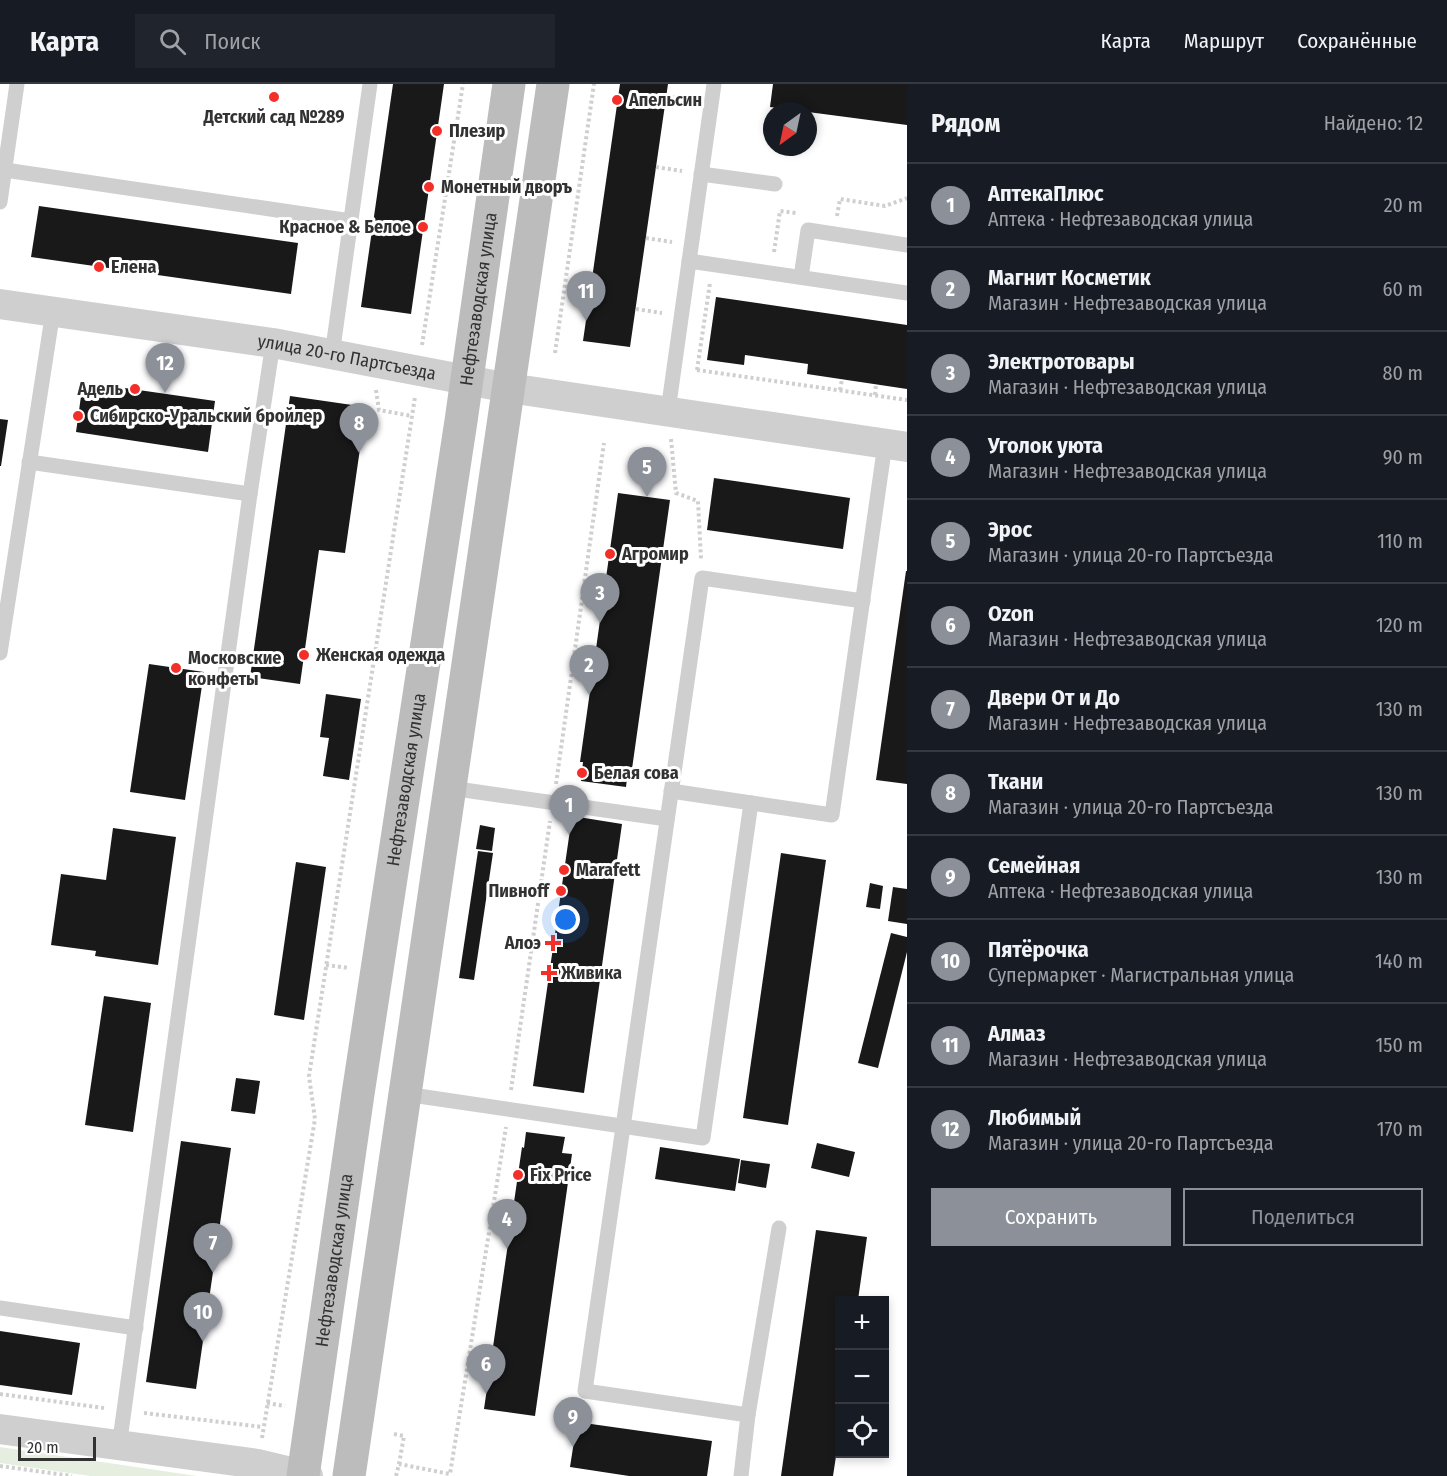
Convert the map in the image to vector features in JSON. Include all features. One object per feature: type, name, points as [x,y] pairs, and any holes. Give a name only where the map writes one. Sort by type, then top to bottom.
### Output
[{"type":"main road","name":"Нефтезаводская улица","points":[[305,1475],[359,1083],[466,381],[508,84]]},
{"type":"main road","points":[[349,1476],[553,84]]},
{"type":"street","name":"улица 20-го Партсъезда","points":[[0,304],[273,343],[466,381],[896,446]]},
{"type":"street","points":[[0,1429],[119,1447],[258,1464],[305,1475]]},
{"type":"lane","points":[[0,202],[17,84]]},
{"type":"lane","points":[[332,355],[370,84]]},
{"type":"lane","points":[[668,411],[714,84]]},
{"type":"lane","points":[[5,170],[351,220]]},
{"type":"lane","points":[[701,174],[775,184]]},
{"type":"lane","points":[[801,277],[808,230],[907,244]]},
{"type":"lane","points":[[689,261],[907,292]]},
{"type":"lane","points":[[0,653],[53,311]]},
{"type":"lane","points":[[119,1447],[250,494],[273,343]]},
{"type":"lane","points":[[671,791],[832,815],[863,601],[896,446]]},
{"type":"lane","points":[[29,462],[250,494]]},
{"type":"lane","points":[[748,1415],[585,1391],[702,578],[863,601]]},
{"type":"lane","points":[[450,788],[667,819]]},
{"type":"lane","points":[[405,1094],[703,1138],[751,803]]},
{"type":"lane","points":[[741,1476],[748,1415],[779,1228]]},
{"type":"lane","points":[[0,1308],[136,1328]]},
{"type":"path","points":[[262,1439],[315,1119],[309,1076],[463,84]]},
{"type":"path","points":[[555,353],[594,84]]},
{"type":"path","points":[[656,167],[701,174]]},
{"type":"path","points":[[885,206],[907,198]]},
{"type":"path","points":[[697,370],[710,280]]},
{"type":"path","points":[[636,309],[681,316]]},
{"type":"path","points":[[674,366],[907,400]]},
{"type":"path","points":[[840,390],[842,379]]},
{"type":"path","points":[[875,395],[876,384]]},
{"type":"path","points":[[366,386],[376,388],[379,410],[412,416]]},
{"type":"path","points":[[668,411],[676,493],[698,501],[702,578]]},
{"type":"path","points":[[399,1464],[450,1474],[508,1109],[604,443]]},
{"type":"path","points":[[326,965],[358,970]]},
{"type":"path","points":[[267,1403],[286,1407]]},
{"type":"path","points":[[394,1434],[404,1436],[396,1476]]},
{"type":"path","points":[[0,1466],[72,1476]]},
{"type":"green space","points":[[0,1447],[197,1476],[90,1476],[0,1463]]},
{"type":"building","points":[[393,84],[444,84],[411,314],[361,307]]},
{"type":"building","points":[[620,84],[668,84],[630,347],[583,341]]},
{"type":"building","points":[[773,84],[907,84],[907,125],[817,113],[817,102],[771,102]]},
{"type":"building","points":[[39,206],[298,243],[291,294],[31,257]]},
{"type":"building","points":[[716,297],[907,325],[907,389],[807,374],[808,364],[745,355],[744,365],[707,360]]},
{"type":"building","points":[[83,382],[215,401],[208,452],[76,432]]},
{"type":"building","points":[[290,396],[366,407],[345,553],[319,550],[300,684],[250,677]]},
{"type":"building","points":[[0,419],[8,420],[1,466],[0,466]]},
{"type":"building","points":[[714,478],[850,498],[843,549],[707,530]]},
{"type":"building","points":[[618,493],[670,500],[632,769],[628,769],[626,787],[581,781],[583,762],[580,762]]},
{"type":"building","points":[[907,571],[907,784],[876,780]]},
{"type":"building","points":[[149,664],[204,672],[185,800],[130,792]]},
{"type":"building","points":[[326,694],[361,699],[349,780],[323,776],[329,738],[320,737]]},
{"type":"building","points":[[572,816],[622,824],[584,1093],[533,1086]]},
{"type":"building","points":[[480,825],[495,828],[492,851],[476,849]]},
{"type":"building","points":[[113,828],[176,837],[158,965],[95,956],[96,951],[51,945],[61,874],[106,880]]},
{"type":"building","points":[[478,851],[493,853],[474,980],[459,978]]},
{"type":"building","points":[[781,853],[826,860],[788,1125],[743,1118]]},
{"type":"building","points":[[296,862],[326,867],[304,1020],[274,1015]]},
{"type":"building","points":[[870,883],[883,886],[880,909],[866,907]]},
{"type":"building","points":[[893,887],[907,889],[907,924],[888,921]]},
{"type":"building","points":[[891,933],[907,937],[907,952],[878,1068],[858,1063]]},
{"type":"building","points":[[104,996],[151,1003],[133,1132],[85,1125]]},
{"type":"building","points":[[236,1078],[260,1081],[255,1114],[231,1111]]},
{"type":"building","points":[[526,1132],[565,1137],[562,1153],[572,1154],[535,1416],[484,1409]]},
{"type":"building","points":[[181,1141],[231,1148],[196,1389],[146,1382]]},
{"type":"building","points":[[817,1143],[855,1152],[849,1177],[811,1168]]},
{"type":"building","points":[[660,1147],[740,1159],[735,1191],[655,1179]]},
{"type":"building","points":[[741,1160],[770,1164],[766,1188],[738,1183]]},
{"type":"building","points":[[816,1230],[867,1237],[859,1296],[835,1296],[836,1458],[833,1476],[781,1476]]},
{"type":"building","points":[[0,1331],[80,1343],[72,1395],[0,1385]]},
{"type":"building","points":[[577,1422],[712,1441],[707,1476],[629,1476],[570,1467]]},
{"type":"place","name":"Детский сад №289","points":[[274,97]]},
{"type":"place","name":"Апельсин","points":[[617,100]]},
{"type":"place","name":"Плезир","points":[[437,131]]},
{"type":"place","name":"Монетный дворъ","points":[[429,187]]},
{"type":"place","name":"Красное & Белое","points":[[423,227]]},
{"type":"place","name":"Елена","points":[[99,267]]},
{"type":"place","name":"Алмаз","points":[[586,321]]},
{"type":"place","name":"Адель","points":[[135,389]]},
{"type":"place","name":"Любимый","points":[[165,393]]},
{"type":"place","name":"Сибирско-Уральский бройлер","points":[[78,416]]},
{"type":"place","name":"Ткани","points":[[359,453]]},
{"type":"place","name":"Эрос","points":[[647,497]]},
{"type":"place","name":"Агромир","points":[[610,554]]},
{"type":"place","name":"Электротовары","points":[[600,623]]},
{"type":"place","name":"Женская одежда","points":[[304,655]]},
{"type":"place","name":"Московские конфеты","points":[[176,668]]},
{"type":"place","name":"Магнит Косметик","points":[[589,695]]},
{"type":"place","name":"Белая сова","points":[[582,773]]},
{"type":"place","name":"АптекаПлюс","points":[[569,835]]},
{"type":"place","name":"Marafett","points":[[564,870]]},
{"type":"place","name":"Пивнoff","points":[[561,891]]},
{"type":"place","name":"Алоэ","points":[[553,943]]},
{"type":"place","name":"Живика","points":[[549,973]]},
{"type":"place","name":"Fix Price","points":[[518,1175]]},
{"type":"place","name":"Уголок уюта","points":[[507,1249]]},
{"type":"place","name":"Двери От и До","points":[[213,1273]]},
{"type":"place","name":"Пятёрочка","points":[[203,1342]]},
{"type":"place","name":"Ozon","points":[[486,1394]]},
{"type":"place","name":"Семейная","points":[[573,1447]]}]
